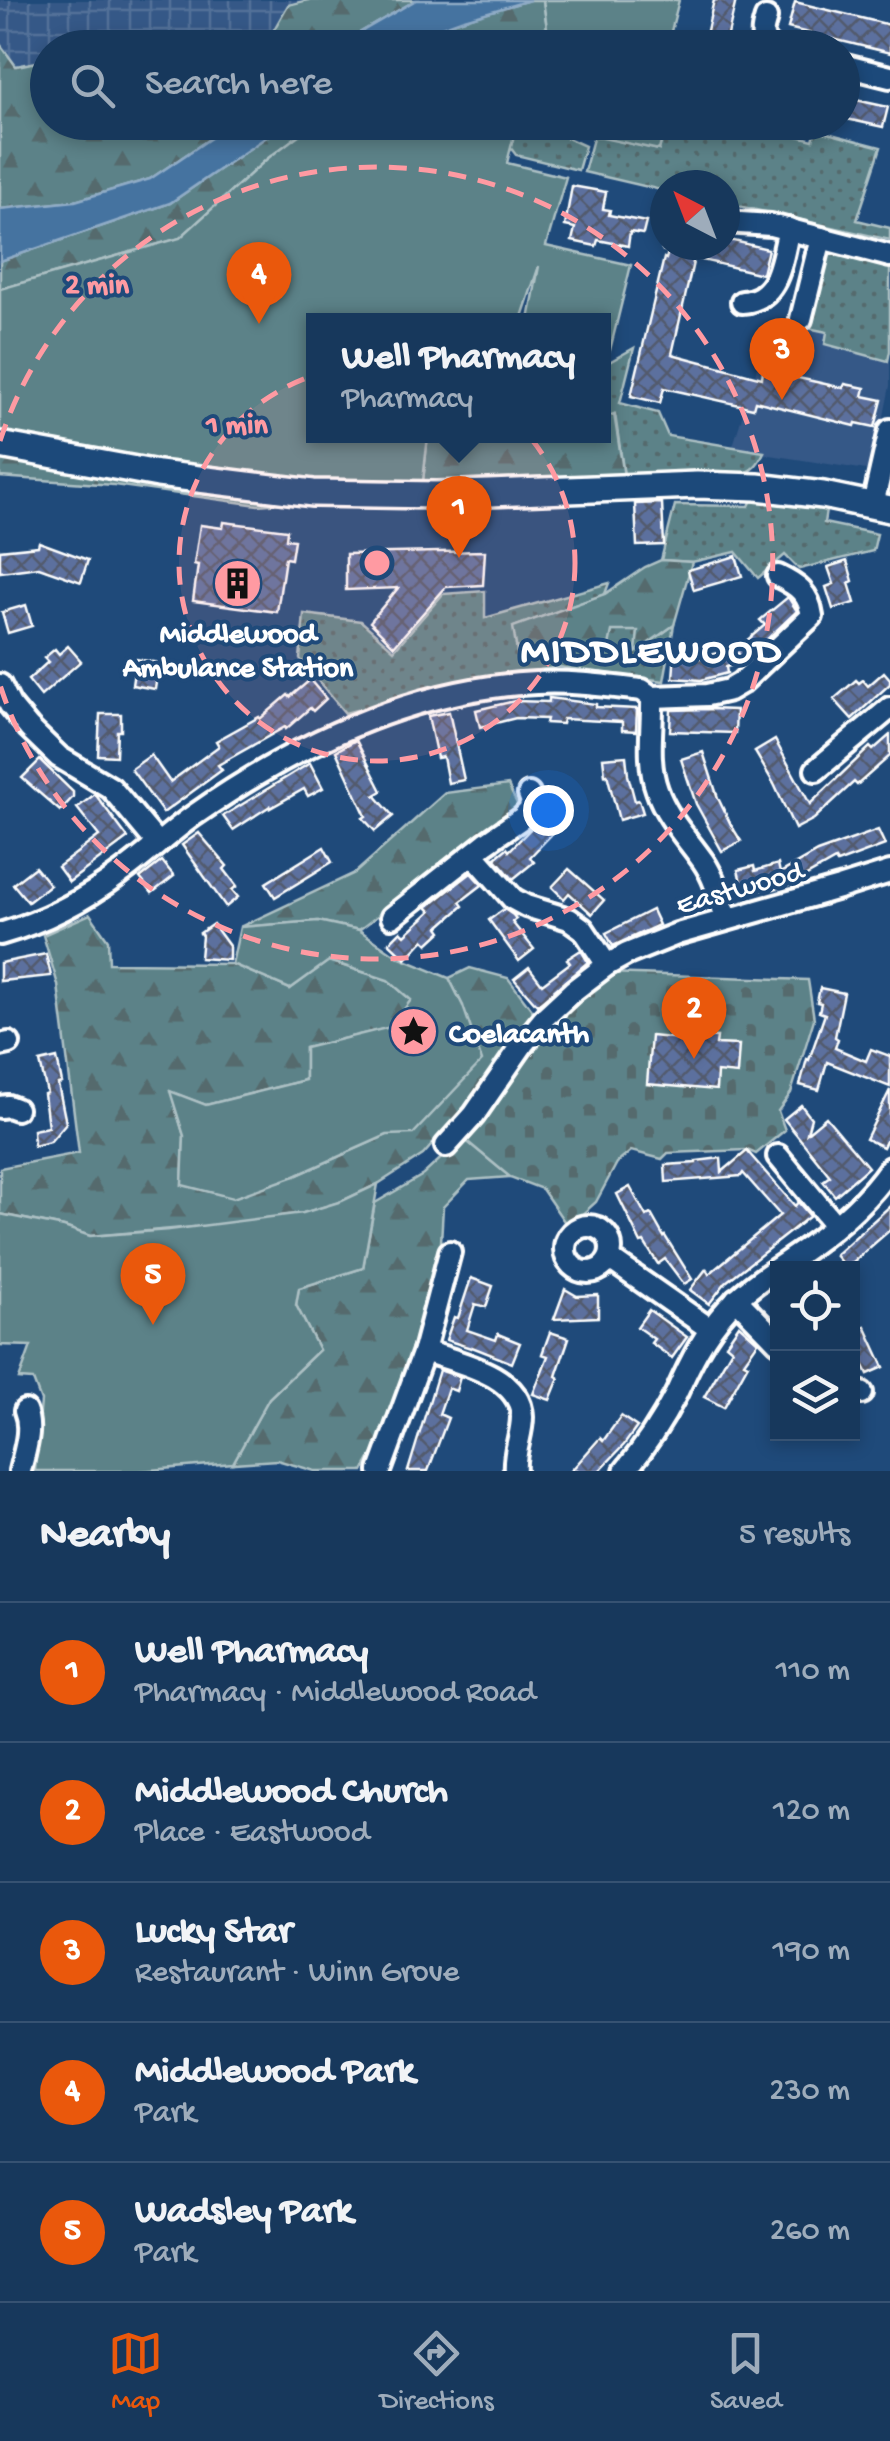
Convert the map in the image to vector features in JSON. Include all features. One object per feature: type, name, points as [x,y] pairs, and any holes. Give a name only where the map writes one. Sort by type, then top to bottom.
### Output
[{"type":"main road","points":[[0,445],[158,474],[328,494],[437,496],[697,485],[757,487],[881,507]]},
{"type":"street","points":[[762,30],[766,18]]},
{"type":"street","points":[[860,70],[890,77]]},
{"type":"street","points":[[740,223],[771,225],[890,256]]},
{"type":"street","points":[[742,302],[755,301],[768,292],[788,230]]},
{"type":"street","points":[[801,319],[821,238]]},
{"type":"street","points":[[881,507],[890,430]]},
{"type":"street","points":[[0,934],[38,922],[74,904],[238,786],[292,755],[400,708],[477,689],[534,683],[642,690],[652,697],[729,690],[812,616],[804,592],[778,576]]},
{"type":"street","points":[[0,685],[5,708],[59,757],[111,788],[157,843]]},
{"type":"street","points":[[652,697],[651,757],[656,788],[672,820],[713,878],[726,919]]},
{"type":"street","points":[[816,770],[890,708]]},
{"type":"street","points":[[392,916],[529,811],[532,802],[528,794]]},
{"type":"street","points":[[472,854],[513,898],[569,919],[583,929],[607,966]]},
{"type":"street","name":"Eastwood","points":[[446,1146],[474,1115],[546,1016],[607,966],[677,934],[890,872]]},
{"type":"street","points":[[778,1156],[836,1225]]},
{"type":"street","points":[[625,1471],[656,1427],[710,1329],[762,1278],[808,1248],[868,1197],[890,1168]]},
{"type":"street","points":[[380,1471],[424,1351],[450,1252]]},
{"type":"street","points":[[610,1259],[710,1329]]},
{"type":"street","points":[[736,1300],[770,1334]]},
{"type":"street","points":[[424,1351],[490,1374],[507,1384],[521,1408],[515,1471]]},
{"type":"street","points":[[0,1450],[21,1463],[29,1420],[26,1411]]},
{"type":"shaded area","points":[[0,0],[308,0],[288,5],[274,30],[30,30],[30,63],[16,66],[0,44]]},
{"type":"shaded area","points":[[416,0],[530,0],[434,30],[364,30]]},
{"type":"shaded area","points":[[208,140],[262,140],[170,203],[0,261],[0,209],[75,201],[150,179]]},
{"type":"shaded area","points":[[769,322],[828,332],[826,344],[890,362],[890,386],[873,471],[732,449]]},
{"type":"green space","points":[[308,0],[416,0],[364,30],[274,30],[288,5]]},
{"type":"green space","points":[[529,0],[543,0],[547,28],[437,30]]},
{"type":"green space","points":[[543,0],[679,0],[671,30],[541,30],[547,28]]},
{"type":"green space","points":[[0,44],[16,66],[30,63],[30,140],[208,140],[150,179],[75,201],[0,209]]},
{"type":"green space","points":[[262,140],[292,140],[180,238],[0,289],[0,261],[170,203]]},
{"type":"green space","points":[[292,140],[513,140],[507,163],[566,177],[546,246],[631,265],[611,346],[611,313],[530,313],[539,266],[523,313],[306,313],[306,443],[427,443],[423,481],[321,483],[189,471],[0,439],[0,289],[180,238]]},
{"type":"green space","points":[[512,140],[572,140],[585,146],[578,170],[516,155],[510,147]]},
{"type":"green space","points":[[593,140],[616,140],[659,150],[662,140],[854,140],[881,147],[857,220],[890,228],[890,240],[740,206],[740,170],[650,170],[650,187],[584,172]]},
{"type":"green space","points":[[612,140],[662,140],[659,150]]},
{"type":"green space","points":[[825,252],[890,266],[888,361],[825,344],[827,332],[808,328]]},
{"type":"green space","points":[[634,348],[620,403],[658,413],[668,436],[764,452],[760,460],[740,475],[624,476],[615,414],[611,415],[611,361]]},
{"type":"green space","points":[[614,414],[624,476],[423,481],[427,443],[611,443]]},
{"type":"green space","points":[[0,458],[281,503],[258,505],[114,485],[0,477]]},
{"type":"green space","points":[[752,500],[826,510],[824,523],[877,534],[873,551],[799,569],[785,555],[758,578],[736,552],[692,562],[661,560],[675,505],[749,506]]},
{"type":"green space","points":[[661,560],[692,562],[674,625],[636,652],[638,631],[612,631],[606,660],[518,658],[513,627],[605,594]]},
{"type":"green space","points":[[609,583],[605,594],[514,627],[638,631],[637,652],[674,625],[664,681],[559,667],[462,682],[345,713],[300,659],[304,614],[361,621],[394,650],[443,594],[485,591],[485,618]]},
{"type":"green space","points":[[508,785],[519,808],[359,930],[318,921],[240,927],[355,873],[445,793]]},
{"type":"green space","points":[[90,914],[108,940],[109,963],[232,964],[290,989],[328,961],[388,980],[411,1000],[392,1027],[305,1048],[305,1080],[206,1105],[171,1092],[184,1136],[182,1185],[295,1176],[387,1135],[463,1006],[449,978],[470,968],[508,978],[535,1014],[481,1089],[423,1155],[378,1184],[340,1202],[303,1213],[90,1236],[0,1214],[0,1168],[79,1153],[58,985],[43,935]]},
{"type":"green space","points":[[318,921],[359,930],[400,958],[449,978],[482,1061],[413,1134],[387,1135],[295,1176],[233,1198],[182,1185],[184,1136],[170,1091],[206,1105],[305,1080],[305,1048],[391,1027],[411,1000],[388,980],[329,961],[290,989],[232,964],[240,927]]},
{"type":"green space","points":[[607,973],[808,980],[814,1019],[791,1093],[778,1111],[785,1130],[756,1154],[747,1150],[668,1153],[662,1159],[631,1151],[617,1163],[596,1202],[568,1227],[542,1189],[510,1177],[463,1138],[549,1033]]},
{"type":"green space","points":[[463,1138],[510,1177],[469,1180],[443,1207],[440,1260],[420,1333],[386,1431],[363,1471],[315,1471],[277,1460],[233,1463],[269,1398],[319,1350],[296,1305],[299,1288],[363,1268],[375,1203],[423,1175]]},
{"type":"green space","points":[[378,1184],[363,1268],[299,1288],[296,1305],[319,1350],[269,1398],[233,1463],[139,1471],[35,1471],[41,1401],[33,1380],[19,1379],[31,1346],[0,1345],[0,1214],[90,1236],[169,1230],[303,1213]]},
{"type":"building","points":[[714,0],[736,0],[729,30],[707,30]]},
{"type":"building","points":[[795,2],[890,25],[890,53],[860,46],[860,30],[788,28]]},
{"type":"building","points":[[860,101],[888,107],[883,127],[860,122]]},
{"type":"building","points":[[572,186],[606,192],[603,209],[610,210],[609,215],[646,222],[643,234],[630,232],[628,246],[598,240],[596,246],[572,241],[575,228],[565,226]]},
{"type":"building","points":[[740,242],[768,249],[762,274],[702,260],[740,260]]},
{"type":"building","points":[[664,260],[694,260],[672,354],[762,378],[763,370],[843,388],[845,384],[865,388],[863,396],[882,400],[875,427],[856,423],[855,426],[755,401],[753,408],[664,388],[660,403],[631,396]]},
{"type":"building","points":[[662,503],[664,545],[637,546],[635,504]]},
{"type":"building","name":"Middlewood Ambulance Station","points":[[224,522],[287,530],[286,539],[294,540],[291,559],[285,558],[277,612],[193,601],[200,525],[223,528]]},
{"type":"building","points":[[39,542],[88,560],[81,582],[39,567],[0,572],[0,550],[38,546]]},
{"type":"building","points":[[485,551],[483,585],[446,587],[394,646],[370,622],[398,588],[346,590],[346,554]]},
{"type":"building","points":[[736,556],[742,576],[694,590],[688,570]]},
{"type":"building","points":[[847,561],[855,603],[833,609],[826,587],[834,584],[828,567]]},
{"type":"building","points":[[788,597],[797,611],[742,663],[738,652],[738,664],[726,667],[727,673],[701,680],[673,678],[675,652],[692,654],[691,660],[738,648],[765,625],[760,620]]},
{"type":"building","points":[[26,605],[32,626],[8,633],[2,612]]},
{"type":"building","points":[[68,646],[81,661],[41,696],[28,680],[48,662],[44,658],[55,649],[59,654]]},
{"type":"building","points":[[136,659],[159,663],[155,689],[132,685]]},
{"type":"building","points":[[884,672],[890,684],[852,719],[834,699],[856,680],[863,680],[868,686]]},
{"type":"building","points":[[310,680],[326,699],[313,711],[310,708],[286,729],[218,765],[222,770],[163,813],[131,769],[151,755],[170,782],[219,746],[216,741],[260,719]]},
{"type":"building","points":[[549,698],[596,707],[637,709],[636,731],[622,730],[622,722],[563,719],[562,724],[546,723],[547,719],[516,718],[480,727],[476,710],[515,701],[549,702]]},
{"type":"building","points":[[671,710],[736,710],[735,733],[670,731]]},
{"type":"building","points":[[449,712],[464,780],[448,783],[443,757],[437,758],[428,716]]},
{"type":"building","points":[[100,714],[121,714],[116,756],[98,755]]},
{"type":"building","points":[[890,735],[890,756],[814,819],[795,829],[755,752],[775,740],[810,804],[870,747],[873,750]]},
{"type":"building","points":[[356,740],[382,791],[375,795],[393,816],[375,831],[363,818],[366,816],[336,751]]},
{"type":"building","points":[[703,752],[718,798],[741,841],[722,851],[696,804],[681,759]]},
{"type":"building","points":[[626,756],[635,801],[639,800],[643,813],[619,820],[603,758]]},
{"type":"building","points":[[40,760],[73,792],[60,811],[22,778]]},
{"type":"building","points":[[310,763],[323,788],[308,796],[304,789],[233,830],[223,816]]},
{"type":"building","points":[[95,794],[128,838],[69,882],[58,867],[99,836],[77,808]]},
{"type":"building","points":[[544,794],[560,798],[552,834],[530,857],[534,862],[513,879],[495,858],[507,848],[509,851],[539,820],[545,806]]},
{"type":"building","points":[[878,830],[885,845],[837,863],[835,860],[794,883],[744,894],[738,870],[754,866],[755,871],[778,864],[780,873],[817,852]]},
{"type":"building","points":[[199,833],[227,866],[224,869],[237,886],[232,890],[238,897],[226,907],[182,845]]},
{"type":"building","points":[[324,847],[332,862],[275,897],[266,883]]},
{"type":"building","points":[[162,861],[174,876],[152,893],[140,878]]},
{"type":"building","points":[[35,867],[50,885],[28,902],[13,884]]},
{"type":"building","points":[[569,869],[604,900],[592,914],[569,893],[564,899],[552,887]]},
{"type":"building","points":[[471,873],[482,885],[460,902],[463,906],[439,927],[442,931],[428,944],[424,940],[406,959],[389,943],[401,931],[405,935],[431,911],[427,907]]},
{"type":"building","points":[[504,909],[516,919],[512,922],[534,949],[519,961],[489,920]]},
{"type":"building","points":[[652,910],[659,925],[613,946],[606,933]]},
{"type":"building","points":[[213,924],[229,946],[229,960],[200,958],[200,933]]},
{"type":"building","points":[[581,950],[588,962],[537,1005],[514,979],[529,967],[542,984]]},
{"type":"building","points":[[46,954],[51,976],[0,981],[0,963]]},
{"type":"building","points":[[820,988],[844,993],[835,1048],[866,1061],[871,1049],[890,1056],[890,1087],[827,1062],[819,1090],[800,1085],[825,1014],[819,1012],[821,1003],[817,1002]]},
{"type":"building","points":[[651,1036],[702,1041],[702,1036],[717,1037],[716,1044],[739,1045],[737,1074],[717,1072],[716,1090],[647,1084]]},
{"type":"building","points":[[57,1058],[66,1123],[50,1142],[34,1146],[33,1130],[48,1127],[44,1094],[47,1093],[40,1062]]},
{"type":"building","points":[[890,1090],[890,1133],[883,1147],[866,1139]]},
{"type":"building","points":[[801,1105],[811,1118],[807,1133],[826,1117],[868,1167],[835,1196],[823,1181],[830,1176],[784,1119]]},
{"type":"building","points":[[747,1151],[795,1206],[798,1202],[810,1216],[726,1282],[709,1304],[690,1290],[706,1269],[709,1274],[780,1215],[743,1173],[666,1182],[665,1165],[721,1158],[722,1172]]},
{"type":"building","points":[[630,1187],[692,1279],[684,1284],[665,1259],[658,1264],[641,1243],[617,1194]]},
{"type":"building","points":[[890,1206],[890,1230],[854,1261],[840,1261],[835,1255]]},
{"type":"building","points":[[471,1278],[493,1286],[486,1307],[475,1304],[467,1330],[496,1340],[498,1334],[520,1343],[512,1363],[446,1340]]},
{"type":"building","points":[[565,1289],[577,1296],[598,1295],[598,1317],[554,1319]]},
{"type":"building","points":[[649,1310],[687,1337],[672,1358],[637,1327]]},
{"type":"building","points":[[739,1325],[758,1342],[744,1362],[748,1364],[724,1407],[704,1397],[732,1349],[726,1344]]},
{"type":"building","points":[[865,1326],[884,1367],[868,1374],[860,1358],[860,1329]]},
{"type":"building","points":[[550,1332],[569,1338],[550,1400],[533,1394],[548,1356],[542,1354]]},
{"type":"building","points":[[439,1370],[460,1377],[456,1391],[448,1388],[439,1414],[448,1418],[428,1471],[408,1471]]},
{"type":"building","points":[[621,1416],[637,1427],[624,1445],[599,1471],[571,1471],[600,1438],[603,1441]]},
{"type":"place","name":"Middlewood Park","points":[[259,324]]},
{"type":"place","name":"Lucky Star","points":[[782,400]]},
{"type":"place","name":"Well Pharmacy","points":[[459,558]]},
{"type":"place","name":"Middlewood Ambulance Station","points":[[238,583]]},
{"type":"place","name":"Coelacanth","points":[[414,1032]]},
{"type":"place","name":"Middlewood Church","points":[[694,1059]]},
{"type":"place","name":"Wadsley Park","points":[[153,1325]]},
{"type":"district","name":"MIDDLEWOOD","points":[[652,647]]}]
